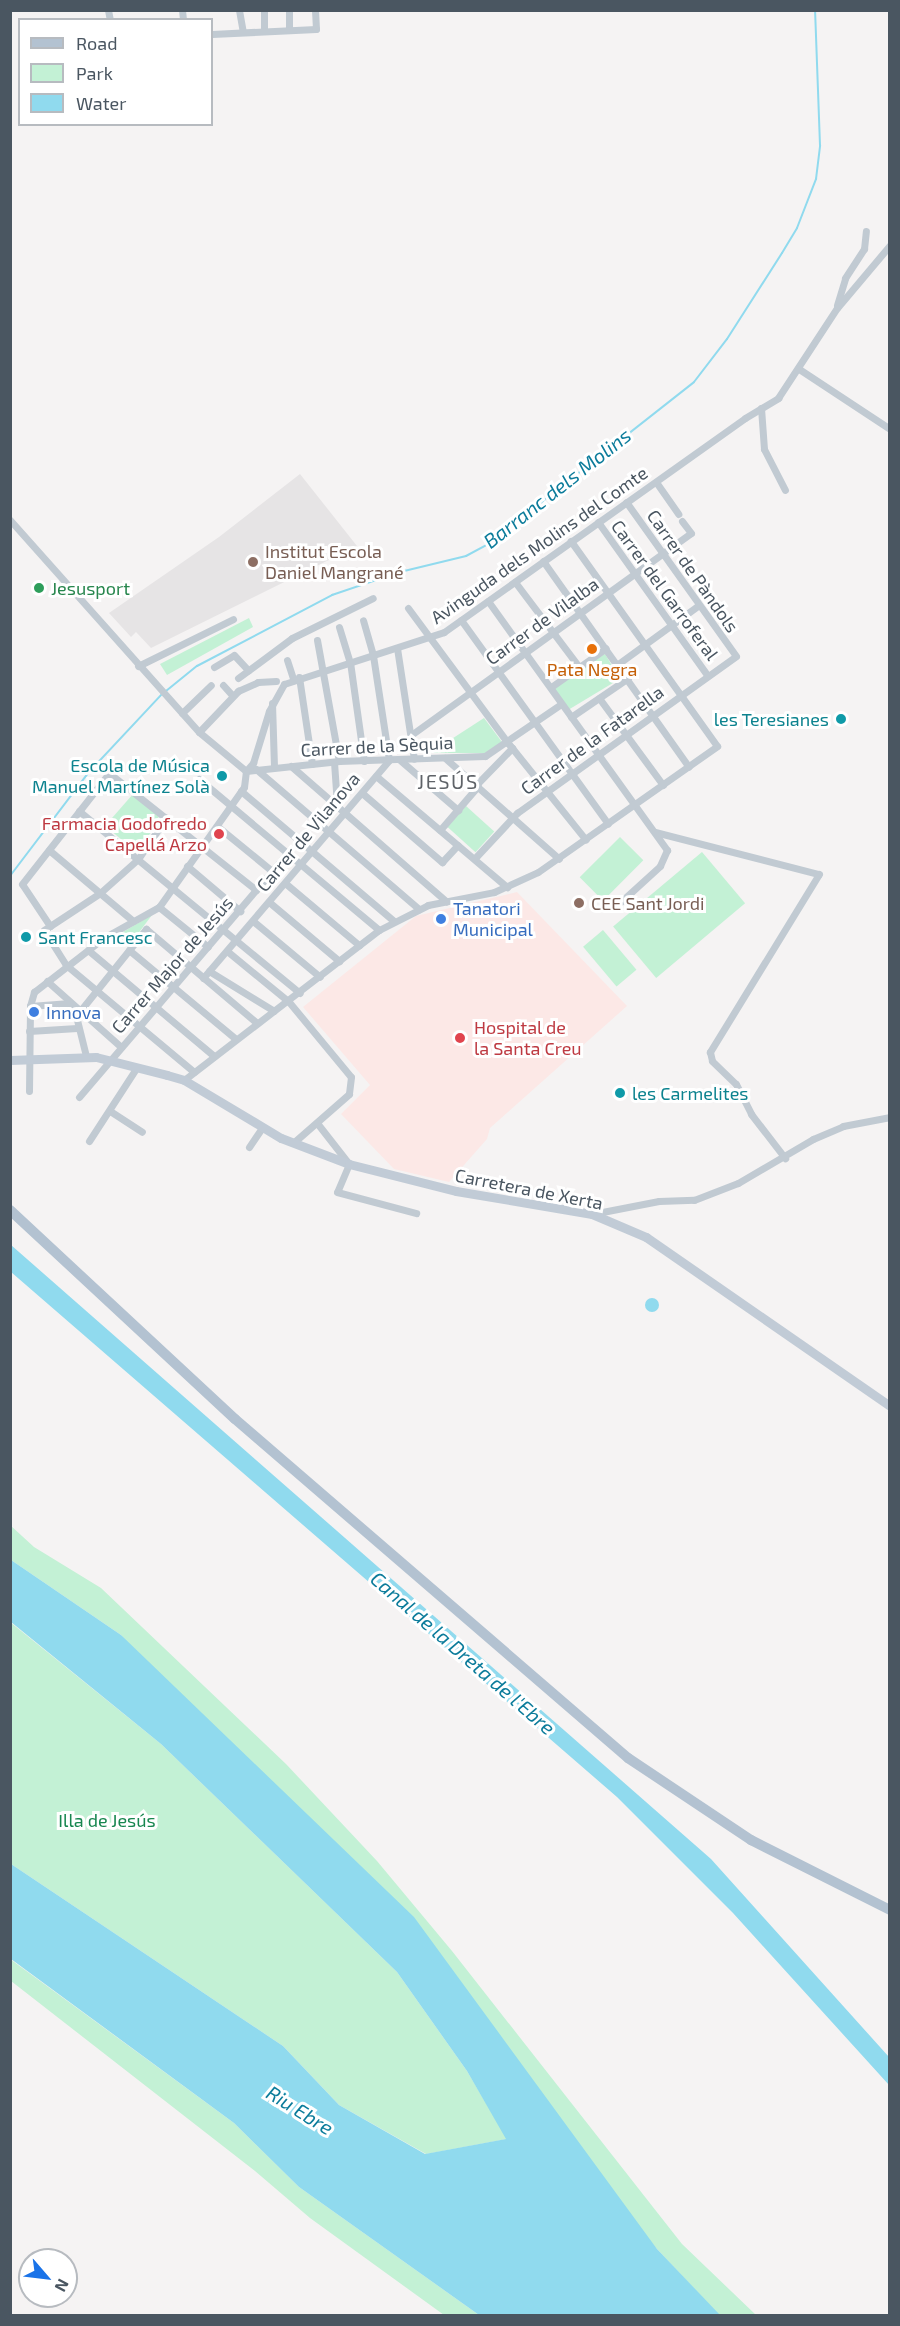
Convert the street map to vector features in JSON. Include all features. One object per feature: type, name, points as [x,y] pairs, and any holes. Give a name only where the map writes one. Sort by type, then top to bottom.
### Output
[{"type":"main road","points":[[10,1060],[86,1056],[110,1060],[184,1080]]},
{"type":"main road","name":"Carretera de Xerta","points":[[184,1080],[262,1128],[293,1143],[348,1164],[456,1191],[592,1214],[646,1237],[890,1406]]},
{"type":"main road","points":[[10,1210],[212,1399],[628,1758],[751,1840],[890,1910]]},
{"type":"street","points":[[239,10],[243,32]]},
{"type":"street","points":[[264,10],[264,31]]},
{"type":"street","points":[[289,10],[290,30]]},
{"type":"street","points":[[213,33],[316,29],[315,10]]},
{"type":"street","points":[[837,308],[844,278],[864,249],[866,231]]},
{"type":"street","points":[[837,308],[890,244]]},
{"type":"street","name":"Avinguda dels Molins del Comte","points":[[296,678],[431,638],[461,620],[626,502],[778,398],[800,369],[837,308]]},
{"type":"street","points":[[800,369],[890,429]]},
{"type":"street","points":[[761,408],[764,449],[785,490]]},
{"type":"street","name":"Carrer de Vilalba","points":[[411,735],[581,613],[607,591],[691,533],[656,482]]},
{"type":"street","name":"Carrer de Pàndols","points":[[626,502],[736,656]]},
{"type":"street","points":[[10,520],[199,732],[246,771]]},
{"type":"street","name":"Carrer del Garroferal","points":[[598,522],[708,676]]},
{"type":"street","points":[[184,1080],[256,1023],[289,1002],[379,930],[419,909],[507,887],[559,860],[717,746],[571,541]]},
{"type":"street","points":[[543,561],[689,767]]},
{"type":"street","points":[[515,582],[579,668]]},
{"type":"street","points":[[238,678],[292,638],[374,598]]},
{"type":"street","points":[[488,601],[667,850],[666,859],[615,907]]},
{"type":"street","points":[[618,664],[699,605]]},
{"type":"street","points":[[408,608],[510,745],[586,840]]},
{"type":"street","points":[[138,666],[233,619]]},
{"type":"street","points":[[363,620],[373,655],[389,760]]},
{"type":"street","points":[[461,620],[608,824]]},
{"type":"street","points":[[339,627],[350,662],[364,761]]},
{"type":"street","points":[[317,640],[325,670],[336,761],[337,805]]},
{"type":"street","points":[[397,648],[414,759]]},
{"type":"street","points":[[551,687],[606,648]]},
{"type":"street","points":[[214,667],[234,655],[248,670]]},
{"type":"street","name":"Carrer de la Fatarella","points":[[475,858],[512,817],[736,656]]},
{"type":"street","points":[[287,660],[296,678],[312,764]]},
{"type":"street","points":[[29,1091],[30,1006],[34,992],[88,950],[159,907],[241,791],[246,771],[254,763],[272,704],[284,684],[296,678]]},
{"type":"street","points":[[571,717],[627,678]]},
{"type":"street","points":[[199,732],[232,695],[258,682],[276,681]]},
{"type":"street","points":[[182,713],[211,685]]},
{"type":"street","points":[[223,685],[232,695]]},
{"type":"street","points":[[599,698],[663,785]]},
{"type":"street","points":[[272,704],[274,766]]},
{"type":"street","points":[[440,830],[510,745],[561,704]]},
{"type":"street","name":"Carrer de la Sèquia","points":[[246,771],[274,766],[336,761],[485,756],[510,745]]},
{"type":"street","points":[[445,758],[559,860]]},
{"type":"street","name":"Carrer de Vilanova","points":[[203,978],[389,760]]},
{"type":"street","points":[[400,760],[458,810]]},
{"type":"street","points":[[291,766],[444,901]]},
{"type":"street","points":[[256,769],[419,909]]},
{"type":"street","points":[[50,926],[22,884],[109,773],[256,890]]},
{"type":"street","points":[[376,776],[507,887]]},
{"type":"street","points":[[199,779],[379,930]]},
{"type":"street","points":[[241,791],[394,921]]},
{"type":"street","points":[[362,793],[442,862],[458,844]]},
{"type":"street","points":[[79,811],[300,993]]},
{"type":"street","points":[[166,819],[138,859],[100,892],[44,930],[66,965],[194,1072]]},
{"type":"street","points":[[217,826],[272,871]]},
{"type":"street","points":[[655,832],[819,874],[710,1052],[712,1061],[736,1084],[751,1114],[785,1158]]},
{"type":"street","points":[[49,850],[133,921]]},
{"type":"street","name":"Carrer Major de Jesús","points":[[79,1097],[139,1026],[175,989],[288,852]]},
{"type":"street","points":[[187,866],[240,911]]},
{"type":"street","points":[[285,883],[359,945]]},
{"type":"street","points":[[269,902],[339,961]]},
{"type":"street","points":[[159,907],[208,947]]},
{"type":"street","points":[[253,921],[320,977]]},
{"type":"street","points":[[86,1056],[77,1028],[76,1016],[146,929],[256,1023]]},
{"type":"street","points":[[88,950],[159,1007],[214,1056]]},
{"type":"street","points":[[129,950],[236,1039]]},
{"type":"street","points":[[227,951],[289,1002],[351,1077],[351,1090],[293,1143]]},
{"type":"street","points":[[209,971],[274,1011]]},
{"type":"street","points":[[46,981],[121,1047]]},
{"type":"street","points":[[30,1006],[70,1003]]},
{"type":"street","points":[[29,1031],[77,1028]]},
{"type":"street","points":[[89,1141],[136,1067]]},
{"type":"street","points":[[110,1111],[142,1132]]},
{"type":"street","points":[[592,1214],[659,1201],[694,1200],[785,1158],[813,1139],[843,1126],[890,1118]]},
{"type":"street","points":[[317,1122],[348,1164],[337,1192],[416,1213]]},
{"type":"street","points":[[249,1147],[262,1128]]},
{"type":"shaded area","name":"Institut Escola Daniel Mangrané","points":[[300,474],[357,546],[151,648],[136,632],[131,637],[109,613],[219,537]]},
{"type":"shaded area","name":"Hospital de la Santa Creu","points":[[517,892],[627,1006],[490,1128],[487,1139],[449,1182],[394,1169],[341,1114],[370,1085],[303,1007],[416,916]]},
{"type":"green space","points":[[249,618],[253,627],[167,675],[160,664]]},
{"type":"green space","points":[[605,654],[620,679],[568,710],[553,685]]},
{"type":"green space","points":[[484,718],[502,742],[485,753],[430,753]]},
{"type":"green space","points":[[133,794],[158,815],[159,822],[139,848],[133,849],[105,826]]},
{"type":"green space","points":[[466,806],[494,831],[476,852],[447,827]]},
{"type":"green space","points":[[620,837],[643,860],[603,901],[580,877]]},
{"type":"green space","points":[[702,852],[745,903],[656,978],[613,927]]},
{"type":"green space","points":[[152,915],[128,947],[116,936]]},
{"type":"green space","points":[[603,930],[636,970],[617,987],[583,947]]},
{"type":"green space","points":[[10,1525],[34,1547],[101,1588],[286,1764],[377,1861],[452,1951],[682,2244],[756,2315],[719,2315],[657,2249],[121,1635],[11,1560]]},
{"type":"green space","name":"Illa de Jesús","points":[[10,1622],[161,1744],[397,1972],[467,2071],[507,2139],[426,2154],[339,2105],[283,2046],[11,1864]]},
{"type":"green space","points":[[10,1959],[234,2123],[299,2187],[479,2315],[444,2315],[310,2218],[255,2171],[11,1981]]},
{"type":"water","name":"Canal de la Dreta de l'Ebre","points":[[11,1245],[711,1859],[889,2057],[889,2085],[733,1913],[617,1797],[11,1272]]},
{"type":"water","points":[[652,1298],[657,1300],[659,1305],[657,1310],[652,1312],[647,1310],[645,1305],[647,1300]]},
{"type":"water","name":"Riu Ebre","points":[[11,1560],[121,1635],[414,1917],[657,2249],[720,2315],[479,2315],[299,2187],[234,2123],[11,1959],[11,1864],[283,2046],[339,2105],[425,2154],[506,2139],[467,2071],[397,1972],[161,1744],[11,1622]]},
{"type":"waterway","name":"Barranc dels Molins","points":[[166,691],[197,666],[332,595],[400,572],[466,556],[487,545],[694,382],[727,339],[782,253],[797,228],[816,179],[820,145],[815,10]]},
{"type":"waterway","name":"Barranc dels Molins","points":[[10,876],[89,772],[162,694]]},
{"type":"place","name":"Institut Escola Daniel Mangrané","points":[[253,562]]},
{"type":"place","name":"Jesusport","points":[[39,588]]},
{"type":"place","name":"Pata Negra","points":[[592,649]]},
{"type":"place","name":"les Teresianes","points":[[841,719]]},
{"type":"place","name":"Escola de Música Manuel Martínez Solà","points":[[222,776]]},
{"type":"place","name":"Farmacia Godofredo Capellá Arzo","points":[[219,834]]},
{"type":"place","name":"CEE Sant Jordi","points":[[579,903]]},
{"type":"place","name":"Tanatori Municipal","points":[[441,919]]},
{"type":"place","name":"Sant Francesc","points":[[26,937]]},
{"type":"place","name":"Innova","points":[[34,1012]]},
{"type":"place","name":"Hospital de la Santa Creu","points":[[460,1038]]},
{"type":"place","name":"les Carmelites","points":[[620,1093]]},
{"type":"district","name":"JESÚS","points":[[448,781]]}]
